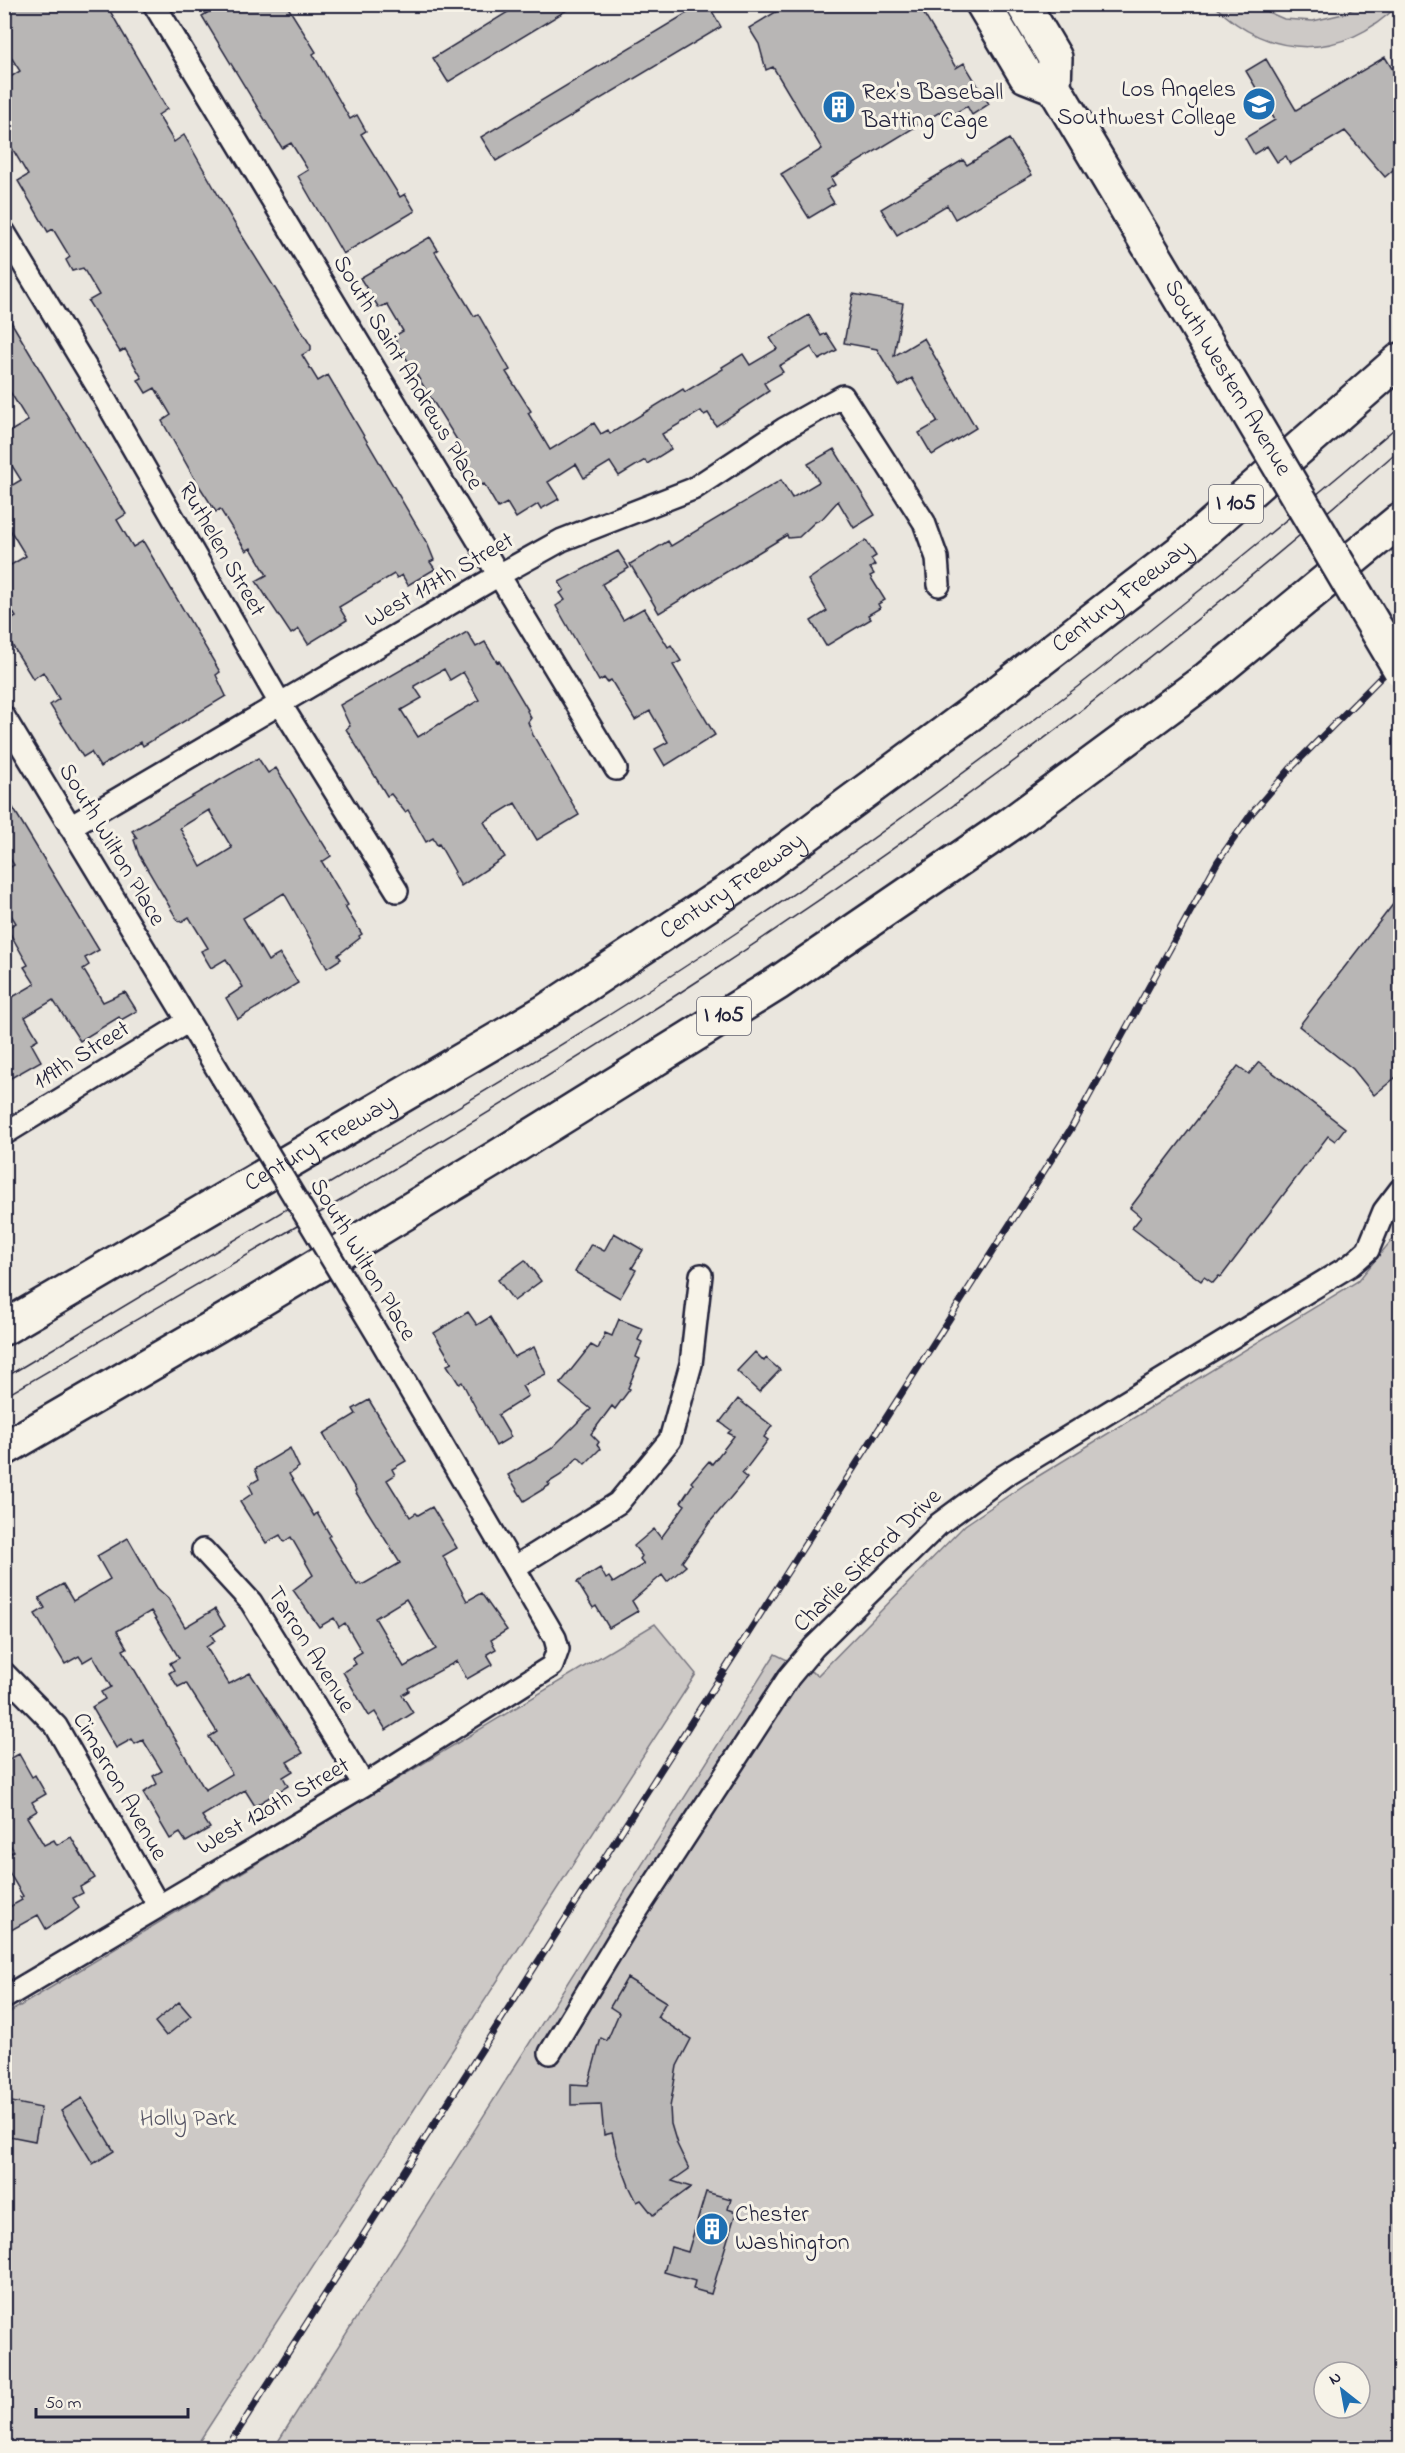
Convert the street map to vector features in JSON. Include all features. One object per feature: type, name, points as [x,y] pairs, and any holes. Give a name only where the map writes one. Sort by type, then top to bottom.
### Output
[{"type":"main road","points":[[983,4],[1026,76],[1054,87],[1055,58],[1023,4]]},
{"type":"main road","name":"South Western Avenue","points":[[1054,87],[1401,669]]},
{"type":"main road","name":"Century Freeway","points":[[4,1328],[543,1013],[748,878],[974,712],[1184,549],[1401,360]]},
{"type":"main road","name":"I 105","points":[[4,1449],[247,1308],[778,983],[1012,823],[1208,678],[1401,520]]},
{"type":"street","name":"South Saint Andrews Place","points":[[154,4],[616,769]]},
{"type":"street","name":"Ruthelen Street","points":[[4,232],[99,389],[281,705],[397,891]]},
{"type":"street","name":"West 117th Street","points":[[70,827],[499,575],[562,540],[693,489],[784,429],[843,396],[924,522],[937,558],[939,585]]},
{"type":"street","name":"South Wilton Place","points":[[4,717],[379,1337],[515,1567],[555,1638],[558,1649]]},
{"type":"street","name":"119th Street","points":[[4,1134],[187,1022]]},
{"type":"street","name":"Charlie Sifford Drive","points":[[549,2053],[631,1920],[789,1677],[814,1647],[939,1524],[973,1498],[1004,1476],[1351,1265],[1368,1250],[1384,1211],[1401,1190]]},
{"type":"street","points":[[515,1567],[618,1503],[670,1440],[691,1364],[701,1275]]},
{"type":"street","name":"Tarron Avenue","points":[[203,1550],[251,1602],[364,1785]]},
{"type":"street","name":"West 120th Street","points":[[4,1998],[364,1785],[552,1666],[558,1649]]},
{"type":"street","name":"Cimarron Avenue","points":[[4,1673],[56,1726],[158,1905]]},
{"type":"green space","points":[[1214,5],[1252,5],[1284,19],[1313,21],[1343,14],[1360,5],[1398,5],[1377,23],[1354,36],[1331,44],[1306,47],[1282,44],[1258,36],[1235,23]]},
{"type":"green space","points":[[1400,1230],[1400,2448],[274,2448],[775,1654],[818,1675],[965,1525],[1027,1483],[1358,1281]]},
{"type":"green space","name":"Holly Park","points":[[655,1624],[696,1674],[195,2448],[5,2448],[5,2015]]},
{"type":"building","points":[[4,4],[106,4],[167,109],[158,115],[174,142],[184,135],[236,226],[311,346],[311,350],[302,355],[318,381],[328,375],[428,545],[434,560],[430,562],[435,569],[408,585],[402,575],[397,578],[394,574],[339,607],[347,620],[308,644],[299,629],[291,634],[256,581],[267,575],[251,548],[246,551],[220,509],[216,512],[196,481],[162,421],[171,415],[155,388],[146,393],[138,380],[142,378],[125,349],[120,352],[88,301],[99,295],[83,268],[72,271],[66,260],[70,257],[53,229],[48,232],[18,181],[28,175],[12,148],[4,153],[4,81],[20,71],[4,46]]},
{"type":"building","points":[[208,4],[286,4],[316,52],[313,54],[350,119],[357,115],[366,131],[361,134],[400,197],[405,194],[415,211],[343,254],[298,176],[308,170],[291,143],[282,148],[202,16],[212,10]]},
{"type":"building","points":[[521,4],[577,4],[448,82],[433,58]]},
{"type":"building","points":[[702,4],[708,4],[721,27],[496,161],[481,137]]},
{"type":"building","name":"Rex's Baseball Batting Cage","points":[[789,4],[918,4],[956,68],[964,63],[989,104],[972,115],[967,106],[947,118],[943,110],[831,178],[835,185],[826,190],[834,203],[809,218],[781,174],[822,149],[773,67],[766,70],[759,44],[749,28]]},
{"type":"building","points":[[1385,57],[1401,83],[1401,163],[1385,177],[1345,131],[1290,164],[1286,156],[1277,162],[1267,146],[1254,154],[1245,138],[1275,120],[1246,71],[1266,59],[1296,110]]},
{"type":"building","points":[[1009,139],[1032,175],[955,219],[947,205],[897,235],[881,209],[963,160],[967,165]]},
{"type":"building","points":[[430,237],[438,250],[435,252],[474,316],[478,314],[510,370],[506,372],[531,411],[528,413],[550,450],[594,423],[601,434],[608,430],[610,434],[683,389],[685,392],[743,354],[750,365],[777,349],[770,338],[809,315],[821,336],[826,333],[837,350],[819,360],[811,347],[779,366],[783,372],[764,383],[769,391],[716,426],[708,413],[704,415],[701,411],[662,434],[671,449],[647,464],[645,460],[619,476],[610,462],[584,478],[576,464],[548,482],[559,499],[541,509],[538,504],[516,518],[507,503],[498,508],[484,484],[478,481],[464,457],[467,456],[393,337],[403,331],[387,304],[379,308],[360,278]]},
{"type":"building","points":[[853,294],[903,303],[894,356],[924,338],[976,428],[932,455],[919,433],[938,422],[912,378],[899,386],[877,349],[844,343]]},
{"type":"building","points":[[4,310],[126,514],[117,520],[133,547],[143,541],[220,672],[216,675],[226,696],[143,746],[141,742],[100,767],[91,752],[83,757],[50,705],[59,699],[43,672],[33,679],[4,632],[4,624],[16,617],[4,598],[4,569],[26,556],[4,520],[4,490],[21,480],[4,453],[4,435],[28,421],[4,382]]},
{"type":"building","points":[[834,449],[875,515],[854,528],[838,501],[822,519],[815,522],[799,537],[788,538],[787,535],[659,613],[630,564],[668,541],[671,546],[781,480],[792,498],[819,482],[808,464]]},
{"type":"building","points":[[866,540],[876,556],[871,559],[875,565],[870,568],[874,574],[870,576],[885,600],[878,604],[880,608],[868,615],[871,619],[826,646],[811,621],[827,611],[808,580]]},
{"type":"building","points":[[618,551],[629,568],[602,584],[623,620],[644,608],[668,647],[671,645],[681,661],[673,665],[715,735],[665,766],[655,749],[668,742],[650,711],[635,720],[611,680],[607,682],[604,678],[599,681],[556,606],[565,600],[560,593],[564,590],[559,582]]},
{"type":"building","points":[[467,632],[476,647],[485,642],[497,662],[499,661],[528,710],[531,718],[528,722],[533,735],[579,815],[537,840],[515,803],[484,822],[505,857],[461,886],[439,844],[437,845],[433,838],[426,842],[408,810],[405,812],[391,794],[387,796],[346,729],[350,726],[340,705]],"holes":[[[444,669],[450,680],[463,672],[479,700],[418,737],[401,710],[422,698],[414,686]]]},
{"type":"building","points":[[258,758],[268,773],[276,768],[331,856],[322,862],[348,905],[345,907],[362,934],[338,955],[341,959],[327,968],[284,893],[243,918],[268,961],[280,954],[298,983],[238,1019],[226,998],[243,987],[226,959],[211,968],[201,951],[208,948],[189,917],[181,922],[178,921],[139,855],[134,840],[137,838],[132,831]],"holes":[[[209,810],[232,848],[201,867],[180,828]]]},
{"type":"building","points":[[4,793],[99,950],[85,958],[89,965],[83,969],[103,1002],[125,992],[137,1011],[121,1020],[119,1017],[80,1041],[53,1000],[25,1017],[38,1039],[31,1043],[41,1061],[4,1082],[4,1002],[35,984],[24,967],[28,965],[7,928],[16,923],[4,904],[4,871],[14,865],[4,849]]},
{"type":"building","points":[[1401,894],[1401,1073],[1374,1095],[1353,1069],[1299,1026]]},
{"type":"building","points":[[1259,1062],[1345,1128],[1335,1141],[1328,1136],[1221,1277],[1219,1276],[1213,1283],[1204,1277],[1201,1281],[1132,1228],[1141,1217],[1130,1208],[1238,1066],[1249,1074]]},
{"type":"building","points":[[614,1233],[643,1250],[632,1268],[636,1270],[620,1298],[575,1272],[591,1244],[604,1251]]},
{"type":"building","points":[[525,1260],[541,1281],[514,1301],[498,1280]]},
{"type":"building","points":[[468,1312],[477,1325],[490,1317],[514,1357],[534,1347],[546,1374],[522,1386],[528,1396],[498,1415],[511,1437],[496,1446],[462,1382],[459,1384],[447,1365],[452,1363],[434,1333]]},
{"type":"building","points":[[619,1319],[643,1329],[638,1340],[642,1342],[636,1357],[640,1359],[628,1388],[630,1389],[615,1409],[612,1406],[591,1434],[599,1442],[597,1445],[600,1449],[585,1464],[578,1457],[561,1475],[548,1483],[550,1485],[524,1501],[508,1475],[551,1449],[591,1409],[560,1384],[591,1345],[598,1349],[605,1333],[612,1336]]},
{"type":"building","points":[[755,1352],[764,1361],[766,1358],[780,1370],[759,1392],[737,1371]]},
{"type":"building","points":[[738,1399],[772,1426],[764,1437],[768,1440],[742,1474],[747,1478],[710,1522],[682,1562],[686,1566],[667,1582],[662,1575],[632,1601],[638,1611],[609,1628],[596,1606],[593,1608],[577,1582],[600,1568],[606,1579],[609,1577],[613,1583],[644,1564],[640,1559],[642,1556],[634,1546],[654,1529],[661,1538],[685,1505],[681,1502],[693,1484],[691,1482],[709,1461],[712,1464],[734,1436],[728,1433],[731,1430],[720,1422]]},
{"type":"building","points":[[369,1400],[406,1461],[392,1469],[395,1475],[387,1480],[410,1517],[432,1507],[457,1548],[443,1556],[467,1601],[481,1593],[507,1630],[491,1640],[496,1649],[487,1654],[493,1664],[467,1679],[457,1661],[408,1688],[409,1691],[402,1695],[413,1713],[386,1730],[375,1712],[369,1716],[343,1672],[356,1664],[352,1658],[362,1652],[345,1623],[339,1627],[334,1618],[319,1627],[293,1590],[313,1575],[291,1537],[284,1542],[280,1535],[266,1543],[240,1502],[253,1493],[249,1485],[259,1479],[255,1469],[290,1448],[299,1467],[289,1474],[314,1516],[317,1513],[330,1535],[328,1537],[357,1585],[360,1583],[362,1585],[400,1563],[323,1434],[356,1414],[353,1409]],"holes":[[[406,1599],[436,1649],[404,1667],[375,1618]]]},
{"type":"building","points":[[128,1538],[157,1588],[168,1598],[185,1627],[215,1609],[225,1626],[211,1635],[215,1641],[206,1647],[229,1684],[250,1673],[303,1753],[287,1762],[293,1771],[283,1777],[288,1786],[255,1806],[245,1790],[202,1816],[210,1828],[186,1842],[180,1833],[170,1839],[143,1793],[157,1784],[153,1776],[162,1771],[143,1740],[135,1744],[132,1739],[116,1748],[92,1707],[105,1699],[101,1692],[111,1687],[93,1656],[83,1662],[79,1656],[65,1664],[35,1614],[45,1608],[39,1598],[63,1584],[73,1601],[110,1579],[97,1556]],"holes":[[[151,1611],[179,1658],[170,1663],[174,1670],[169,1673],[178,1687],[186,1683],[217,1732],[209,1737],[232,1774],[205,1790],[123,1650],[127,1648],[117,1631]]]},
{"type":"building","points":[[19,1754],[32,1777],[35,1775],[46,1794],[32,1802],[37,1811],[27,1817],[44,1845],[54,1840],[57,1845],[71,1837],[95,1878],[80,1887],[83,1893],[73,1898],[79,1908],[65,1918],[46,1929],[38,1915],[4,1934],[4,1910],[22,1900],[20,1897],[23,1896],[4,1864],[4,1857],[14,1851],[4,1835],[4,1762]]},
{"type":"building","points":[[627,1978],[666,2002],[657,2017],[691,2039],[677,2066],[670,2107],[671,2124],[677,2144],[689,2169],[672,2181],[691,2187],[653,2215],[641,2200],[637,2202],[629,2186],[612,2133],[604,2135],[601,2104],[571,2105],[571,2084],[588,2085],[601,2038],[607,2041],[619,2013],[610,2007]]},
{"type":"building","points":[[179,2002],[191,2016],[166,2036],[155,2022]]},
{"type":"building","points":[[82,2098],[114,2151],[93,2164],[61,2111]]},
{"type":"building","points":[[7,2101],[41,2108],[35,2141],[4,2135]]},
{"type":"building","name":"Chester Washington","points":[[706,2192],[731,2199],[728,2209],[736,2212],[711,2294],[693,2289],[695,2281],[664,2272],[671,2247],[688,2252]]},
{"type":"tram line","points":[[4,1378],[514,1073],[739,931],[910,812],[1077,687],[1240,558],[1400,424]]},
{"type":"tram line","points":[[4,1397],[357,1191],[531,1086],[795,917],[973,791],[1148,659],[1233,591],[1400,449]]},
{"type":"railway","points":[[227,2448],[1072,1127],[1218,861],[1252,813],[1290,769],[1400,658]]},
{"type":"place","name":"Los Angeles Southwest College","points":[[1259,104]]},
{"type":"place","name":"Rex's Baseball Batting Cage","points":[[839,107]]},
{"type":"place","name":"Chester Washington","points":[[712,2229]]}]
